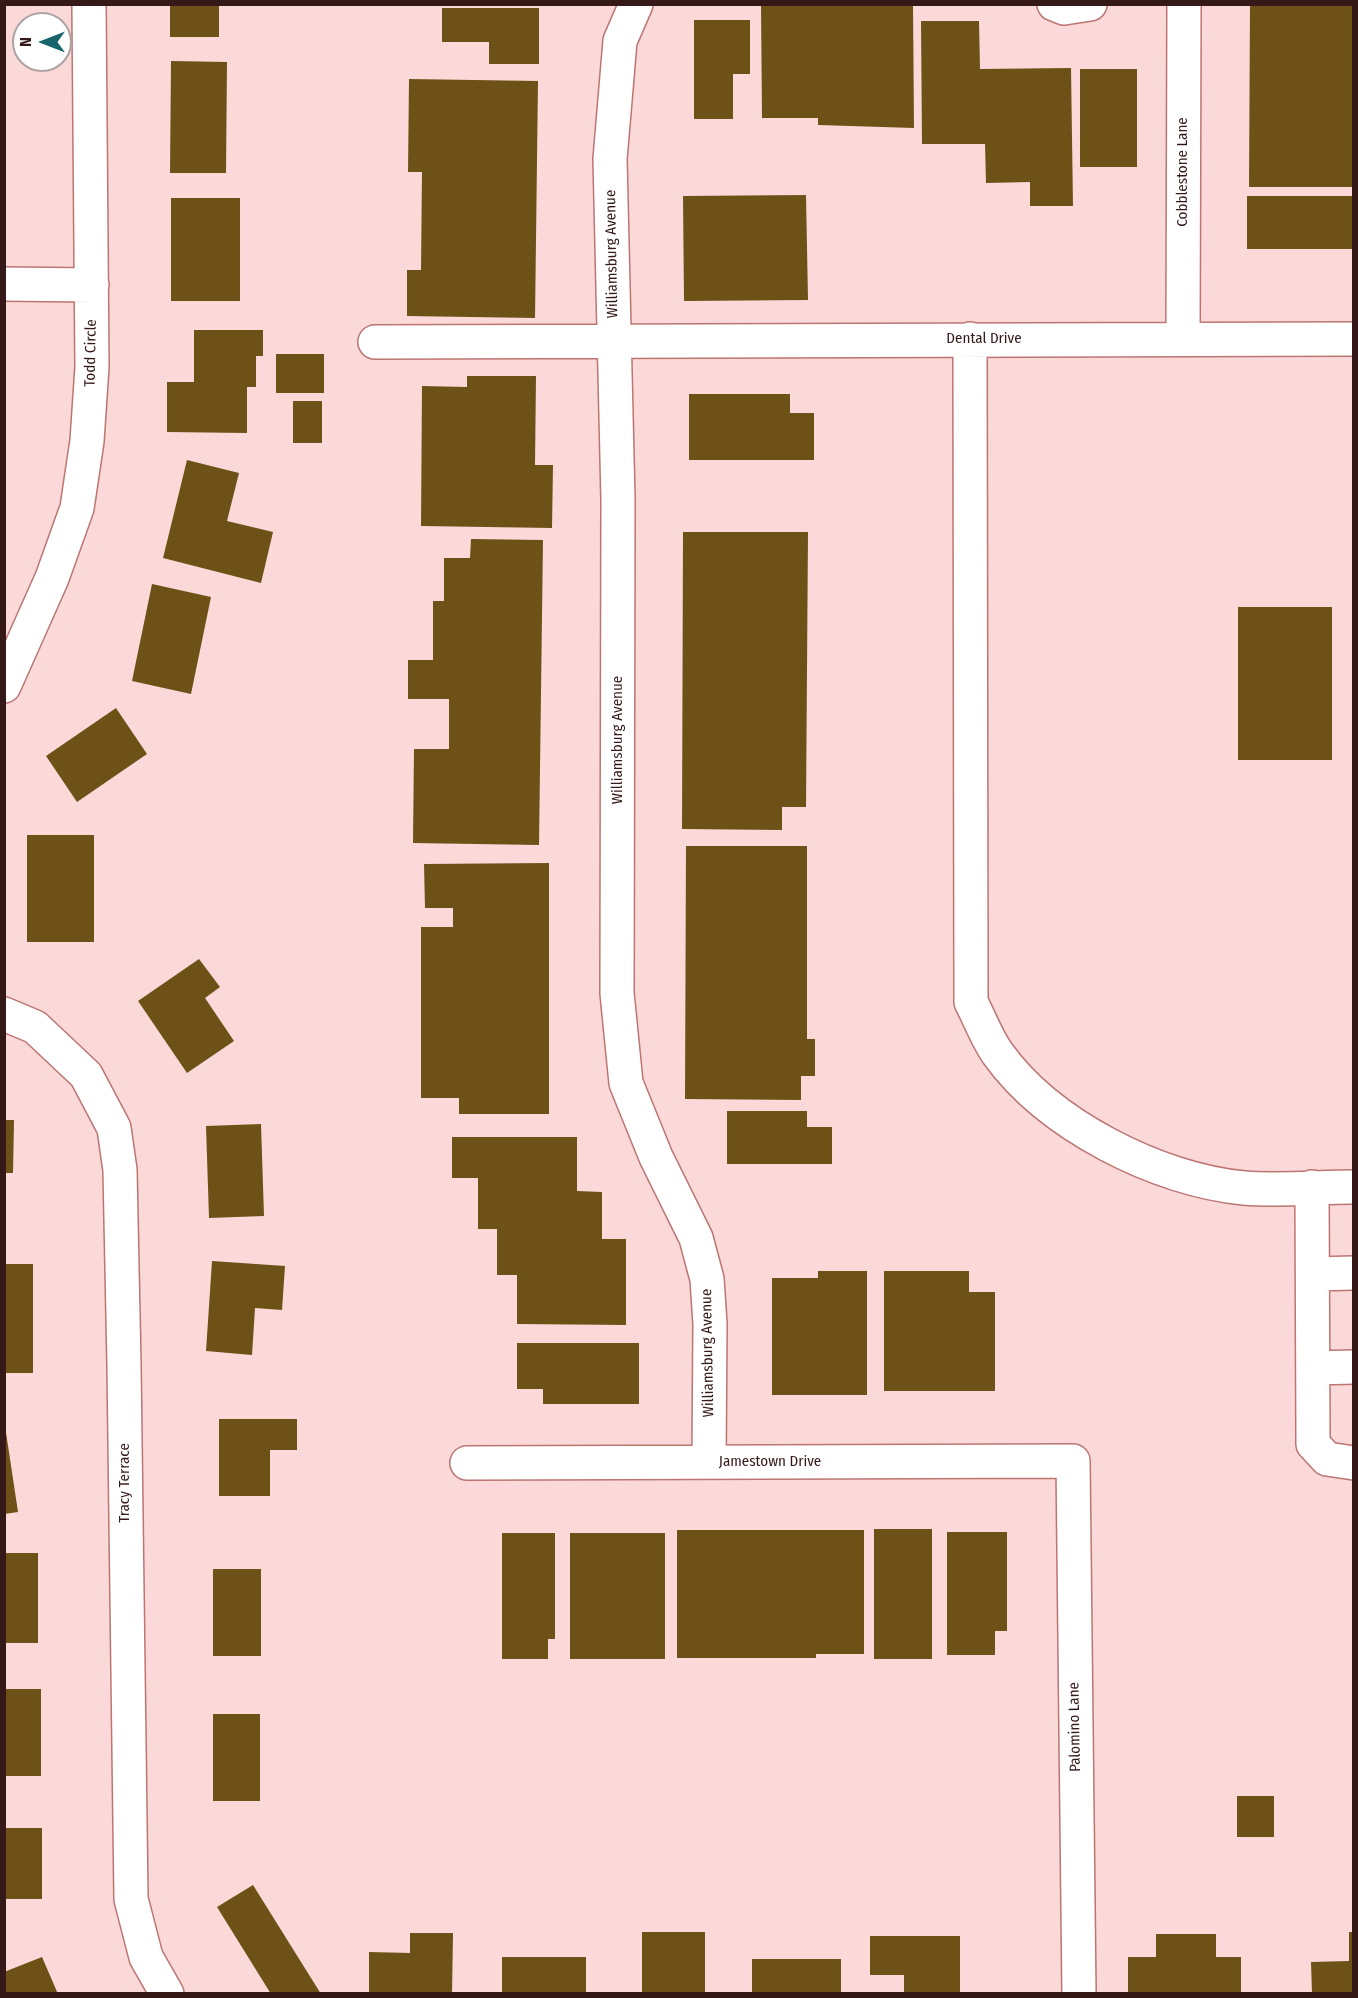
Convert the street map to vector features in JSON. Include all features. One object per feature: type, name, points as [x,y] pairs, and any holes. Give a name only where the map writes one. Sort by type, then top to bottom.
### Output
[{"type":"street","name":"Todd Circle","points":[[4,686],[52,578],[77,508],[87,441],[92,285],[89,4]]},
{"type":"street","name":"Williamsburg Avenue","points":[[636,4],[620,41],[610,159],[618,500],[617,993],[626,1083],[656,1157],[696,1238],[707,1279],[710,1324],[710,1462]]},
{"type":"street","points":[[1054,4],[1064,9],[1090,4]]},
{"type":"street","name":"Cobblestone Lane","points":[[1183,339],[1184,4]]},
{"type":"street","points":[[4,284],[92,285]]},
{"type":"street","points":[[970,339],[971,1002],[998,1054],[1033,1094],[1087,1135],[1170,1172],[1244,1188],[1353,1187]]},
{"type":"street","name":"Dental Drive","points":[[375,342],[1353,339]]},
{"type":"street","name":"Tracy Terrace","points":[[4,1014],[35,1027],[86,1075],[114,1128],[120,1170],[131,1899],[146,1958],[167,1994]]},
{"type":"street","points":[[1312,1187],[1312,1444],[1327,1459],[1353,1463]]},
{"type":"street","points":[[1312,1274],[1353,1273]]},
{"type":"street","points":[[1312,1368],[1353,1367]]},
{"type":"street","name":"Jamestown Drive","points":[[467,1463],[1072,1461]]},
{"type":"street","name":"Palomino Lane","points":[[1072,1461],[1079,1994]]},
{"type":"building","points":[[170,4],[219,4],[219,37],[170,37]]},
{"type":"building","points":[[761,4],[913,4],[914,128],[818,125],[818,118],[762,118]]},
{"type":"building","points":[[1250,4],[1354,4],[1354,187],[1249,187]]},
{"type":"building","points":[[442,8],[539,8],[539,64],[489,64],[489,42],[442,42]]},
{"type":"building","points":[[694,20],[750,20],[750,74],[733,74],[733,119],[694,119]]},
{"type":"building","points":[[921,21],[979,21],[980,69],[1071,68],[1073,206],[1030,206],[1030,182],[986,183],[985,144],[922,144]]},
{"type":"building","points":[[171,61],[227,62],[226,173],[170,173]]},
{"type":"building","points":[[1080,69],[1137,69],[1137,167],[1080,167]]},
{"type":"building","points":[[409,79],[538,81],[535,318],[407,316],[407,270],[421,270],[422,172],[408,172]]},
{"type":"building","points":[[806,195],[808,300],[684,301],[683,196]]},
{"type":"building","points":[[1247,196],[1354,196],[1354,249],[1247,249]]},
{"type":"building","points":[[171,198],[240,198],[240,301],[171,301]]},
{"type":"building","points":[[194,330],[263,330],[263,356],[256,356],[256,387],[247,387],[247,433],[167,432],[167,382],[194,382]]},
{"type":"building","points":[[276,354],[324,354],[324,393],[276,393]]},
{"type":"building","points":[[467,376],[536,376],[535,465],[553,465],[552,528],[421,526],[422,386],[467,387]]},
{"type":"building","points":[[689,394],[790,394],[790,413],[814,413],[814,460],[689,460]]},
{"type":"building","points":[[293,401],[322,401],[322,443],[293,443]]},
{"type":"building","points":[[187,460],[239,473],[227,521],[273,532],[261,583],[163,558]]},
{"type":"building","points":[[683,532],[808,532],[806,807],[782,807],[782,830],[682,829]]},
{"type":"building","points":[[471,539],[543,540],[539,845],[413,843],[414,749],[449,749],[449,699],[408,699],[408,660],[433,660],[433,601],[444,601],[444,558],[470,558]]},
{"type":"building","points":[[152,584],[211,597],[191,694],[132,681]]},
{"type":"building","points":[[1238,607],[1332,607],[1332,760],[1238,760]]},
{"type":"building","points":[[116,708],[147,754],[77,802],[46,756]]},
{"type":"building","points":[[27,835],[94,835],[94,942],[27,942]]},
{"type":"building","points":[[686,846],[807,846],[807,1039],[815,1039],[815,1076],[801,1076],[801,1100],[685,1099]]},
{"type":"building","points":[[549,863],[549,1114],[459,1114],[459,1098],[421,1098],[421,927],[453,927],[453,908],[425,908],[424,864]]},
{"type":"building","points":[[199,959],[220,987],[205,998],[234,1041],[187,1073],[138,1001]]},
{"type":"building","points":[[727,1111],[807,1111],[807,1127],[832,1127],[832,1164],[727,1164]]},
{"type":"building","points":[[4,1120],[14,1120],[13,1173],[4,1173]]},
{"type":"building","points":[[261,1124],[264,1216],[209,1218],[206,1126]]},
{"type":"building","points":[[452,1137],[577,1137],[577,1191],[602,1192],[602,1239],[626,1239],[626,1325],[517,1324],[517,1275],[497,1275],[497,1229],[478,1229],[478,1178],[452,1178]]},
{"type":"building","points":[[212,1261],[285,1266],[282,1310],[255,1308],[252,1355],[206,1351]]},
{"type":"building","points":[[4,1264],[33,1264],[33,1373],[4,1373]]},
{"type":"building","points":[[818,1271],[867,1271],[867,1395],[772,1395],[772,1278],[818,1278]]},
{"type":"building","points":[[884,1271],[969,1271],[969,1292],[995,1292],[995,1391],[884,1391]]},
{"type":"building","points":[[517,1343],[639,1343],[639,1404],[543,1404],[543,1389],[517,1389]]},
{"type":"building","points":[[4,1419],[18,1512],[4,1514]]},
{"type":"building","points":[[219,1419],[297,1419],[297,1450],[270,1450],[270,1496],[219,1496]]},
{"type":"building","points":[[874,1529],[932,1529],[932,1659],[874,1659]]},
{"type":"building","points":[[677,1530],[864,1530],[864,1654],[816,1654],[816,1658],[677,1658]]},
{"type":"building","points":[[947,1532],[1007,1532],[1007,1631],[995,1631],[995,1655],[947,1655]]},
{"type":"building","points":[[502,1533],[555,1533],[555,1639],[548,1639],[548,1659],[502,1659]]},
{"type":"building","points":[[570,1533],[665,1533],[665,1659],[570,1659]]},
{"type":"building","points":[[4,1553],[38,1553],[38,1643],[4,1643]]},
{"type":"building","points":[[213,1569],[261,1569],[261,1656],[213,1656]]},
{"type":"building","points":[[4,1689],[41,1689],[41,1776],[4,1776]]},
{"type":"building","points":[[213,1714],[260,1714],[260,1801],[213,1801]]},
{"type":"building","points":[[1237,1796],[1274,1796],[1274,1837],[1237,1837]]},
{"type":"building","points":[[4,1828],[42,1828],[42,1899],[4,1899]]},
{"type":"building","points":[[253,1885],[321,1994],[271,1994],[217,1907]]},
{"type":"building","points":[[642,1932],[705,1932],[705,1994],[642,1994]]},
{"type":"building","points":[[1349,1932],[1354,1932],[1354,1994],[1312,1994],[1311,1962],[1349,1961]]},
{"type":"building","points":[[410,1933],[453,1933],[452,1994],[369,1994],[369,1952],[410,1953]]},
{"type":"building","points":[[1156,1934],[1216,1934],[1216,1957],[1241,1957],[1241,1994],[1128,1994],[1128,1957],[1156,1957]]},
{"type":"building","points":[[870,1936],[960,1936],[960,1994],[904,1994],[904,1975],[870,1975]]},
{"type":"building","points":[[42,1957],[58,1994],[4,1994],[4,1972]]},
{"type":"building","points":[[502,1957],[586,1957],[586,1994],[502,1994]]},
{"type":"building","points":[[752,1959],[841,1959],[841,1994],[752,1994]]}]
